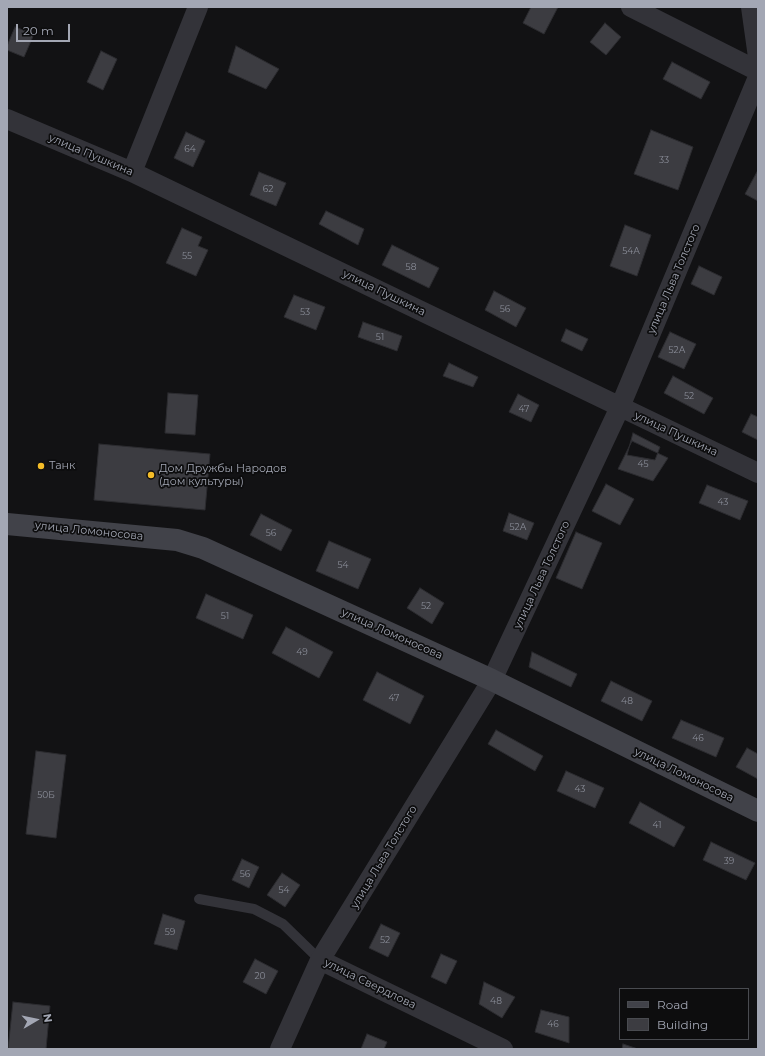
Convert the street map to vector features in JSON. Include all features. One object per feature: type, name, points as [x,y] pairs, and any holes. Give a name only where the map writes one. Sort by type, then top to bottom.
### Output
[{"type":"street","points":[[132,172],[198,7]]},
{"type":"street","points":[[631,7],[758,71]]},
{"type":"street","points":[[751,7],[758,57]]},
{"type":"street","name":"улица Льва Толстого","points":[[280,1049],[320,960],[492,680],[620,407],[758,77]]},
{"type":"street","name":"улица Пушкина","points":[[7,119],[132,172],[758,473]]},
{"type":"street","name":"улица Ломоносова","points":[[7,524],[178,540],[203,548],[492,680],[758,811]]},
{"type":"street","name":"улица Свердлова","points":[[320,960],[503,1049]]},
{"type":"lane","name":"улица Свердлова","points":[[198,899],[254,909],[283,924],[320,960]]},
{"type":"building","points":[[531,7],[558,7],[544,34],[523,23]]},
{"type":"building","points":[[605,23],[621,37],[606,55],[590,42]]},
{"type":"building","points":[[15,27],[34,34],[24,57],[7,50],[7,46]]},
{"type":"building","points":[[236,46],[279,69],[266,89],[228,72]]},
{"type":"building","points":[[101,51],[117,59],[103,90],[87,82]]},
{"type":"building","points":[[672,62],[710,82],[701,99],[663,79]]},
{"type":"building","points":[[651,130],[693,147],[678,190],[634,174]]},
{"type":"building","points":[[186,132],[205,141],[193,167],[174,158]]},
{"type":"building","points":[[758,170],[758,201],[745,194]]},
{"type":"building","points":[[259,172],[286,183],[276,206],[250,195]]},
{"type":"building","points":[[326,211],[364,229],[358,245],[319,224]]},
{"type":"building","points":[[625,225],[651,235],[637,276],[610,266]]},
{"type":"building","points":[[182,228],[202,237],[198,246],[208,250],[196,276],[166,263]]},
{"type":"building","points":[[392,245],[439,268],[429,288],[382,265]]},
{"type":"building","points":[[699,266],[722,277],[714,295],[691,284]]},
{"type":"building","points":[[494,291],[526,308],[516,327],[485,310]]},
{"type":"building","points":[[294,295],[325,307],[316,330],[284,317]]},
{"type":"building","points":[[363,322],[402,336],[397,351],[358,337]]},
{"type":"building","points":[[566,329],[588,339],[582,351],[561,341]]},
{"type":"building","points":[[670,332],[696,344],[684,369],[658,357]]},
{"type":"building","points":[[449,363],[478,377],[473,387],[443,376]]},
{"type":"building","points":[[673,376],[713,398],[704,414],[664,393]]},
{"type":"building","points":[[168,393],[198,395],[195,435],[165,433]]},
{"type":"building","points":[[518,394],[539,405],[531,422],[509,412]]},
{"type":"building","points":[[751,414],[758,417],[758,440],[742,432]]},
{"type":"building","points":[[633,433],[660,447],[655,460],[627,455]]},
{"type":"building","points":[[632,441],[668,458],[653,481],[618,469]]},
{"type":"building","points":[[99,444],[210,454],[205,510],[94,500]]},
{"type":"building","points":[[606,484],[634,499],[620,525],[592,511]]},
{"type":"building","points":[[707,485],[748,501],[740,520],[699,503]]},
{"type":"building","points":[[509,513],[534,523],[527,540],[503,531]]},
{"type":"building","points":[[261,514],[292,530],[281,551],[250,535]]},
{"type":"building","points":[[576,532],[602,543],[582,589],[556,578]]},
{"type":"building","points":[[329,541],[371,559],[358,589],[316,571]]},
{"type":"building","points":[[420,588],[444,603],[432,624],[407,608]]},
{"type":"building","points":[[206,594],[253,615],[243,639],[196,618]]},
{"type":"building","points":[[286,627],[333,652],[319,678],[272,653]]},
{"type":"building","points":[[532,652],[577,674],[571,687],[529,667]]},
{"type":"building","points":[[377,672],[424,696],[410,724],[363,700]]},
{"type":"building","points":[[611,681],[652,701],[642,721],[601,701]]},
{"type":"building","points":[[681,720],[724,738],[716,757],[672,738]]},
{"type":"building","points":[[496,730],[543,756],[535,771],[488,744]]},
{"type":"building","points":[[747,748],[758,754],[758,779],[736,767]]},
{"type":"building","points":[[36,751],[66,755],[56,838],[26,834]]},
{"type":"building","points":[[566,771],[604,788],[595,808],[557,791]]},
{"type":"building","points":[[640,802],[685,827],[674,847],[629,823]]},
{"type":"building","points":[[711,842],[755,863],[746,880],[703,860]]},
{"type":"building","points":[[242,859],[259,867],[249,888],[232,880]]},
{"type":"building","points":[[282,873],[300,885],[285,907],[267,895]]},
{"type":"building","points":[[163,914],[185,921],[177,950],[154,944]]},
{"type":"building","points":[[381,924],[400,933],[388,957],[369,948]]},
{"type":"building","points":[[441,954],[457,961],[446,984],[431,977]]},
{"type":"building","points":[[255,959],[278,971],[266,994],[243,982]]},
{"type":"building","points":[[484,982],[515,997],[502,1018],[479,1004]]},
{"type":"building","points":[[13,1002],[50,1006],[46,1049],[8,1049]]},
{"type":"building","points":[[541,1010],[569,1017],[569,1043],[535,1032]]},
{"type":"building","points":[[367,1034],[387,1042],[384,1049],[361,1049]]},
{"type":"building","points":[[623,1044],[638,1049],[622,1049]]},
{"type":"place","name":"Танк","points":[[41,466]]},
{"type":"place","name":"Дом Дружбы Народов (дом культуры)","points":[[151,475]]}]
